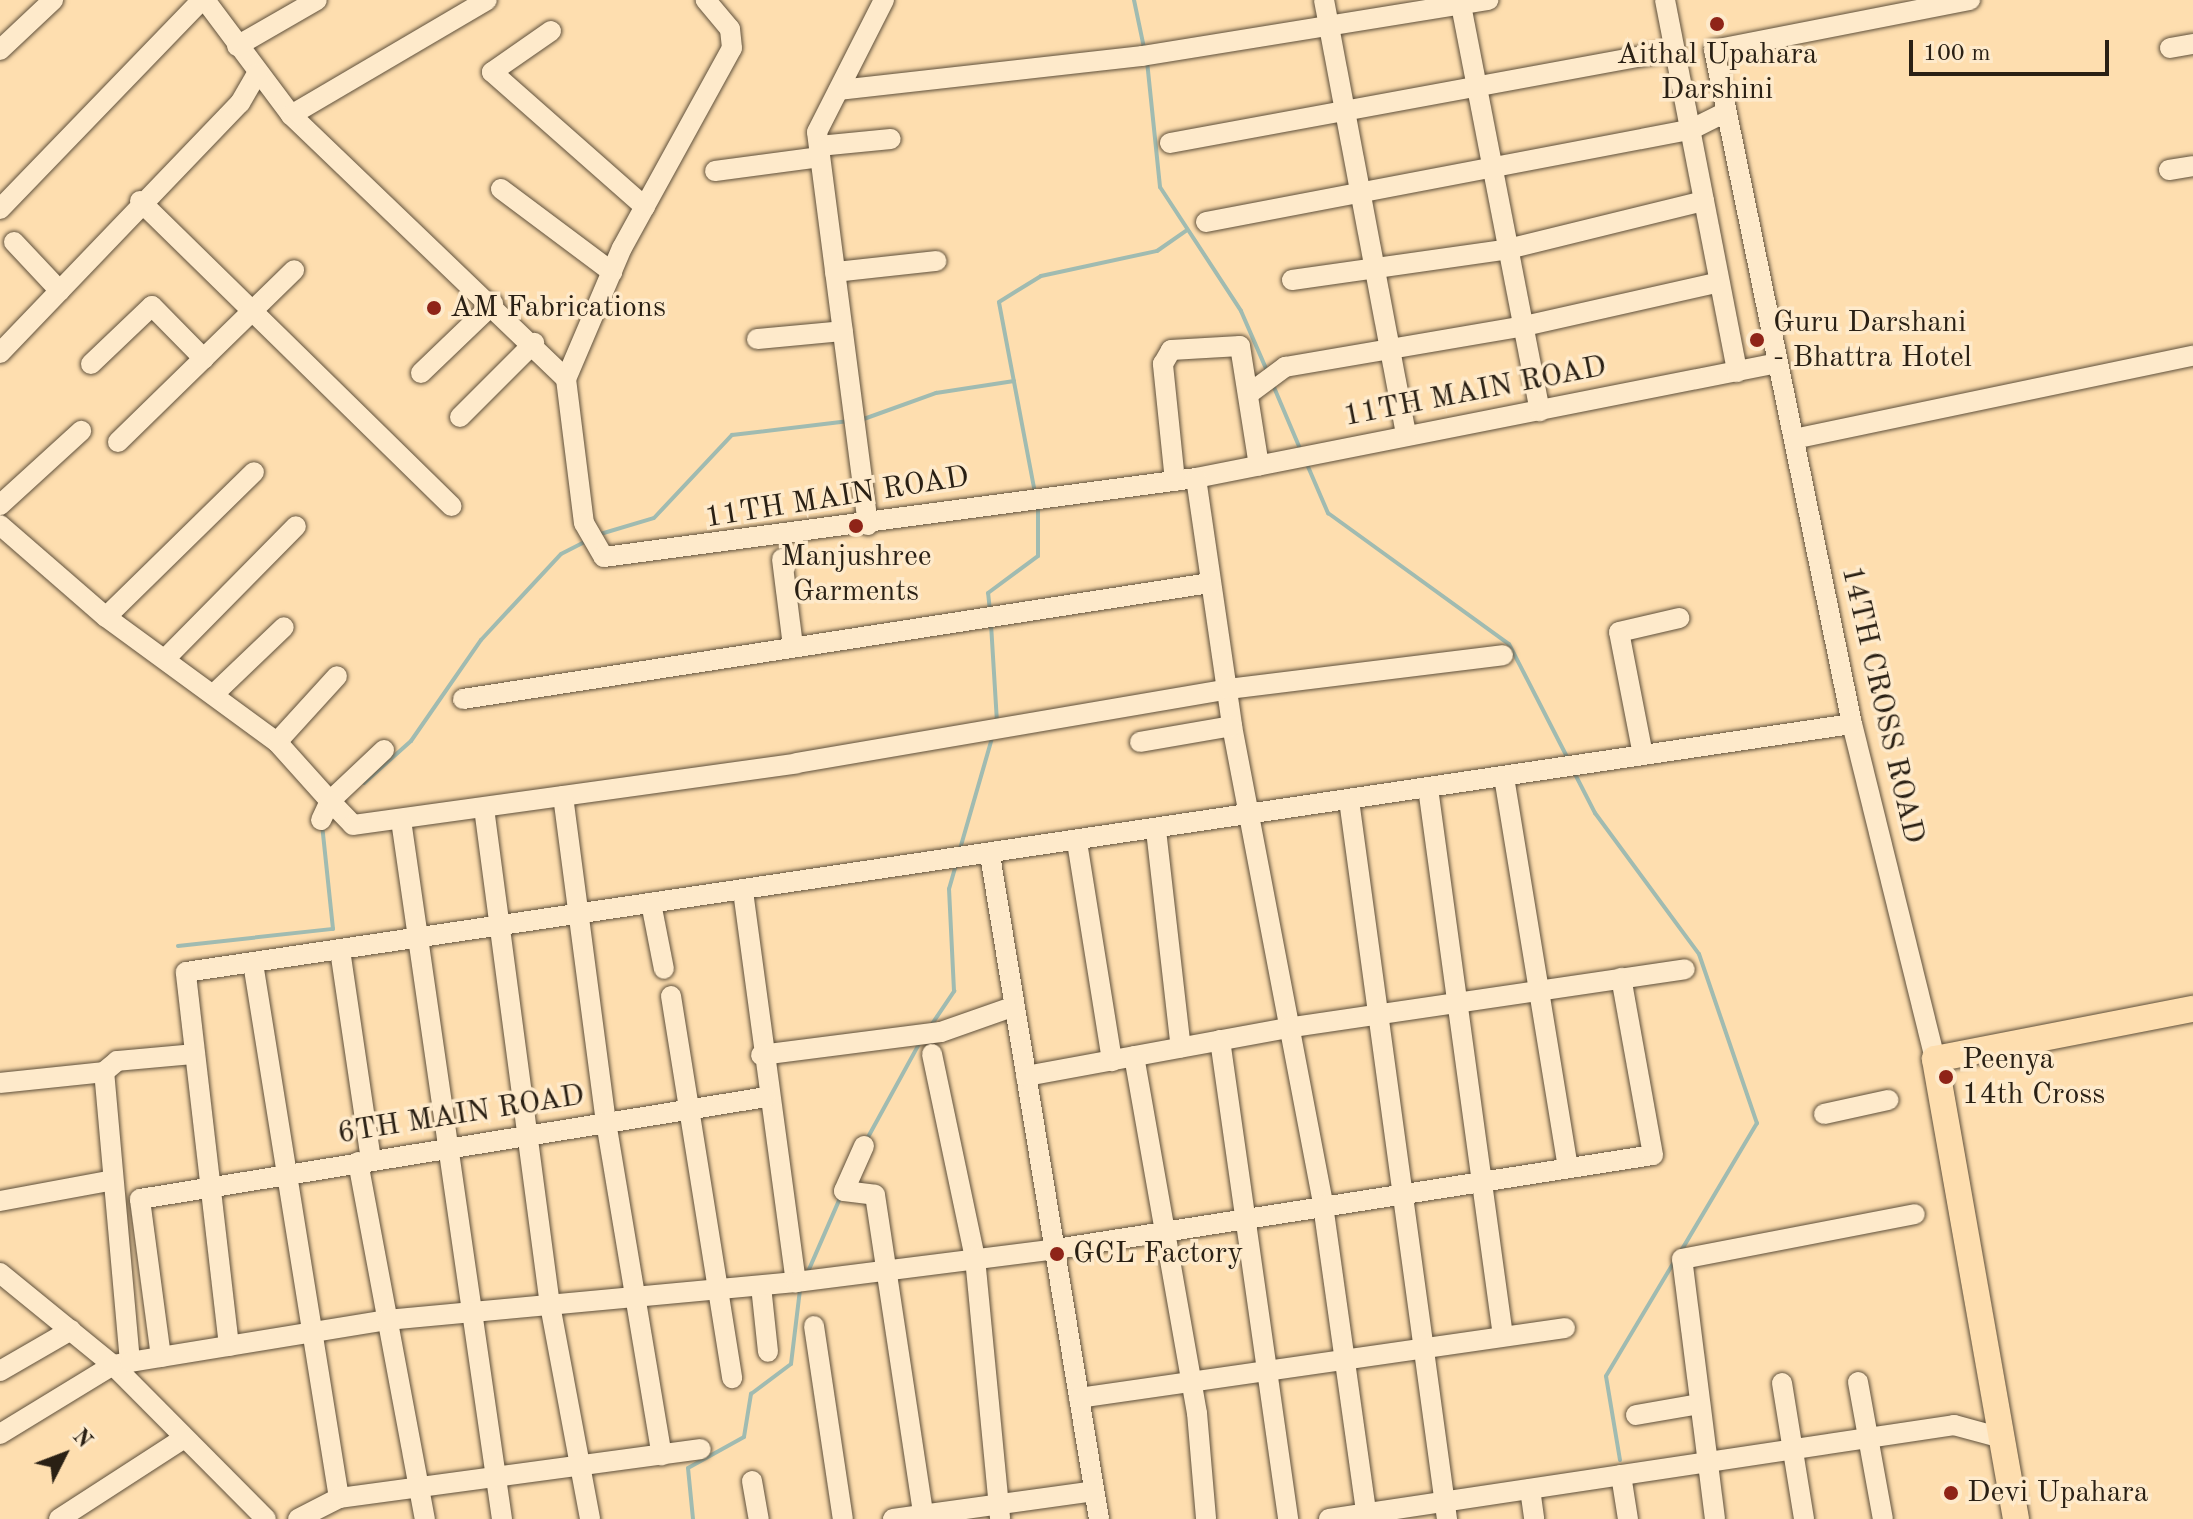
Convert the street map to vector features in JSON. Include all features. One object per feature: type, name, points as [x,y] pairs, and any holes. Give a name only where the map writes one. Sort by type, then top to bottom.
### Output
[{"type":"main road","points":[[2016,1519],[1935,1059],[2193,1009]]},
{"type":"street","points":[[0,50],[53,0]]},
{"type":"street","points":[[0,209],[204,0],[291,115],[534,343],[566,379],[612,272],[732,48],[730,29],[707,0]]},
{"type":"street","points":[[237,46],[317,0]]},
{"type":"street","points":[[291,115],[487,0]]},
{"type":"street","points":[[868,525],[817,132],[884,0]]},
{"type":"street","points":[[1324,0],[1406,434]]},
{"type":"street","points":[[839,90],[1142,56],[1328,22],[1489,0]]},
{"type":"street","points":[[1665,0],[1737,372]]},
{"type":"street","name":"14TH CROSS ROAD","points":[[1935,1059],[1852,724],[1714,50],[1970,0]]},
{"type":"street","points":[[1461,2],[1504,250],[1540,411]]},
{"type":"street","points":[[551,31],[492,72],[645,207]]},
{"type":"street","points":[[2170,48],[2190,35]]},
{"type":"street","points":[[1170,143],[1675,50]]},
{"type":"street","points":[[0,353],[140,201],[240,103],[257,73]]},
{"type":"street","points":[[1206,222],[1690,130],[1726,112]]},
{"type":"street","points":[[715,171],[891,139]]},
{"type":"street","points":[[2169,170],[2193,166]]},
{"type":"street","points":[[501,189],[612,272]]},
{"type":"street","points":[[140,201],[451,506]]},
{"type":"street","points":[[1292,280],[1504,250],[1704,201]]},
{"type":"street","points":[[14,242],[60,291]]},
{"type":"street","points":[[835,272],[936,261]]},
{"type":"street","points":[[118,442],[294,270]]},
{"type":"street","points":[[1250,393],[1285,367],[1520,327],[1719,282]]},
{"type":"street","points":[[421,373],[493,304]]},
{"type":"street","points":[[91,364],[152,306],[204,359]]},
{"type":"street","points":[[757,339],[843,331]]},
{"type":"street","points":[[460,417],[534,343]]},
{"type":"street","points":[[1175,481],[1165,356],[1240,346],[1250,393],[1259,466]]},
{"type":"street","points":[[1794,439],[2193,356]]},
{"type":"street","name":"11TH MAIN ROAD","points":[[566,379],[590,539],[604,557],[628,559],[1196,478],[1406,434],[1540,411],[1778,363]]},
{"type":"street","points":[[0,505],[81,431]]},
{"type":"street","points":[[106,617],[254,472]]},
{"type":"street","points":[[1196,478],[1232,726],[1323,1205],[1347,1359],[1366,1516]]},
{"type":"street","points":[[0,525],[106,617],[215,693],[277,742],[353,825],[484,808],[979,732],[1228,689],[1503,655]]},
{"type":"street","points":[[166,658],[296,526]]},
{"type":"street","points":[[782,559],[793,646]]},
{"type":"street","points":[[463,699],[980,616],[1210,583]]},
{"type":"street","points":[[1643,755],[1619,632],[1679,618]]},
{"type":"street","points":[[215,693],[284,627]]},
{"type":"street","points":[[277,742],[337,676]]},
{"type":"street","points":[[229,1346],[207,1186],[186,972],[499,924],[945,862],[1852,724]]},
{"type":"street","points":[[1140,742],[1232,726]]},
{"type":"street","points":[[321,820],[330,801],[384,750]]},
{"type":"street","points":[[1504,777],[1568,1168]]},
{"type":"street","points":[[1428,788],[1453,1002],[1503,1336]]},
{"type":"street","points":[[563,796],[581,913],[606,1122],[662,1455]]},
{"type":"street","points":[[1349,800],[1429,1347],[1446,1510]]},
{"type":"street","points":[[484,808],[550,1305],[583,1467],[590,1519]]},
{"type":"street","points":[[401,820],[502,1519]]},
{"type":"street","points":[[1156,830],[1181,1048]]},
{"type":"street","points":[[1077,842],[1112,1061]]},
{"type":"street","points":[[990,855],[1099,1519]]},
{"type":"street","points":[[743,891],[766,1097],[796,1282]]},
{"type":"street","points":[[651,903],[664,969]]},
{"type":"street","points":[[340,950],[386,1320],[425,1519]]},
{"type":"street","points":[[253,963],[317,1332],[339,1498]]},
{"type":"street","points":[[1026,1076],[1287,1028],[1539,988],[1685,969]]},
{"type":"street","points":[[0,1434],[121,1364],[161,1357],[386,1320],[761,1286],[1056,1249],[1653,1155],[1621,978]]},
{"type":"street","points":[[671,996],[732,1378]]},
{"type":"street","points":[[761,1055],[941,1032],[1015,1006]]},
{"type":"street","points":[[1220,1040],[1288,1519]]},
{"type":"street","points":[[0,1083],[104,1072],[117,1061],[194,1054]]},
{"type":"street","points":[[932,1054],[975,1258],[999,1512]]},
{"type":"street","points":[[1134,1056],[1168,1231],[1191,1380],[1206,1519]]},
{"type":"street","points":[[104,1072],[113,1180],[121,1364]]},
{"type":"street","name":"6TH MAIN ROAD","points":[[161,1357],[140,1199],[766,1097]]},
{"type":"street","points":[[1824,1114],[1888,1100]]},
{"type":"street","points":[[864,1146],[844,1191],[875,1195],[923,1517]]},
{"type":"street","points":[[0,1201],[113,1180]]},
{"type":"street","points":[[1715,1519],[1682,1259],[1915,1214]]},
{"type":"street","points":[[4,1282],[121,1364],[181,1440],[266,1519]]},
{"type":"street","points":[[761,1286],[768,1352]]},
{"type":"street","points":[[814,1326],[843,1519]]},
{"type":"street","points":[[1079,1398],[1565,1328]]},
{"type":"street","points":[[0,1371],[71,1330]]},
{"type":"street","points":[[1858,1382],[1883,1519]]},
{"type":"street","points":[[1782,1383],[1804,1519]]},
{"type":"street","points":[[1636,1415],[1700,1404]]},
{"type":"street","points":[[1329,1519],[1446,1510],[1530,1489],[1954,1425],[2002,1438]]},
{"type":"street","points":[[59,1519],[181,1440]]},
{"type":"street","points":[[298,1519],[339,1498],[420,1492],[701,1449]]},
{"type":"street","points":[[1621,1475],[1628,1519]]},
{"type":"street","points":[[752,1481],[759,1519]]},
{"type":"street","points":[[1530,1489],[1534,1519]]},
{"type":"street","points":[[893,1519],[999,1512],[1094,1491]]},
{"type":"waterway","points":[[1134,0],[1144,48]]},
{"type":"waterway","points":[[1147,61],[1160,187],[1241,311],[1268,373]]},
{"type":"waterway","points":[[1035,493],[999,302],[1041,276],[1157,251],[1187,230]]},
{"type":"waterway","points":[[861,420],[936,393],[1014,381]]},
{"type":"waterway","points":[[1273,385],[1301,451]]},
{"type":"waterway","points":[[597,535],[654,518],[732,435],[849,421]]},
{"type":"waterway","points":[[1306,462],[1328,513],[1509,644],[1568,759]]},
{"type":"waterway","points":[[990,611],[988,593],[1038,556],[1038,505]]},
{"type":"waterway","points":[[364,783],[411,741],[481,640],[561,554],[586,541]]},
{"type":"waterway","points":[[991,624],[997,722]]},
{"type":"waterway","points":[[960,849],[992,738]]},
{"type":"waterway","points":[[1575,774],[1595,813],[1699,954],[1757,1123],[1681,1251]]},
{"type":"waterway","points":[[178,946],[333,929],[322,824]]},
{"type":"waterway","points":[[932,1024],[954,991],[949,889],[956,865]]},
{"type":"waterway","points":[[867,1139],[920,1042]]},
{"type":"waterway","points":[[807,1274],[840,1198]]},
{"type":"waterway","points":[[1620,1460],[1606,1376],[1674,1262]]},
{"type":"waterway","points":[[693,1519],[688,1468],[744,1437],[751,1394],[791,1364],[800,1290]]},
{"type":"place","name":"Aithal Upahara Darshini","points":[[1717,24]]},
{"type":"place","name":"AM Fabrications","points":[[434,308]]},
{"type":"place","name":"Guru Darshani - Bhattra Hotel","points":[[1757,340]]},
{"type":"place","name":"Manjushree Garments","points":[[856,526]]},
{"type":"place","name":"Peenya 14th Cross","points":[[1946,1077]]},
{"type":"place","name":"GCL Factory","points":[[1057,1254]]},
{"type":"place","name":"Devi Upahara","points":[[1951,1493]]}]
